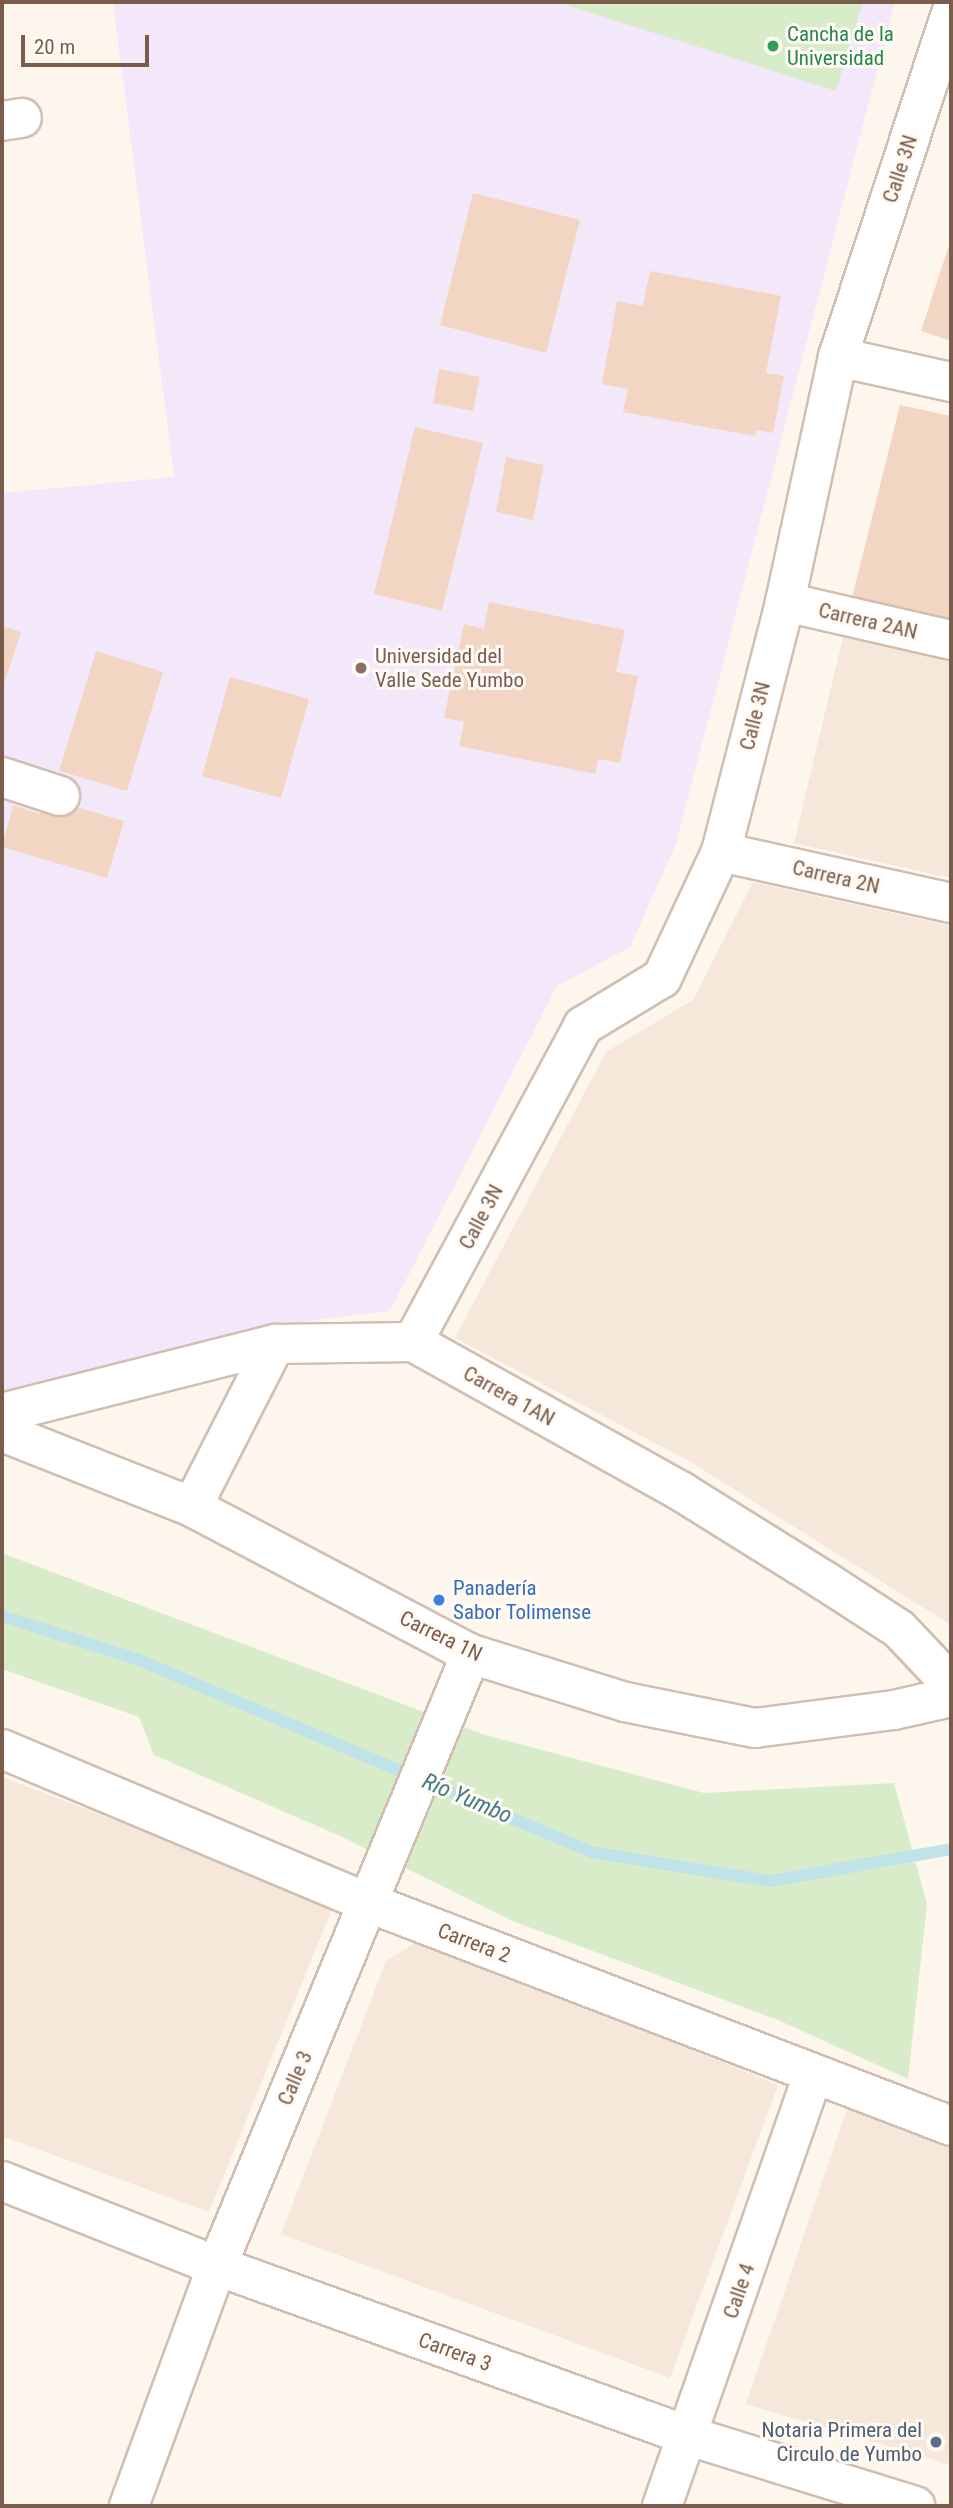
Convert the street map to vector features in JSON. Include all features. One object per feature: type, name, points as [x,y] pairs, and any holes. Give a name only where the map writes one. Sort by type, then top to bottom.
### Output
[{"type":"street","name":"Calle 3N","points":[[413,1342],[583,1027],[662,978],[721,852],[785,602],[838,357],[951,13]]},
{"type":"street","points":[[838,357],[951,382]]},
{"type":"street","name":"Carrera 2AN","points":[[785,602],[951,640]]},
{"type":"street","points":[[2,778],[60,796]]},
{"type":"street","name":"Carrera 2N","points":[[721,852],[951,903]]},
{"type":"street","name":"Carrera 1AN","points":[[2,1413],[275,1344],[413,1342],[682,1492],[825,1581],[899,1629],[951,1684]]},
{"type":"street","points":[[192,1507],[275,1344]]},
{"type":"street","name":"Carrera 1N","points":[[2,1432],[192,1507],[467,1664],[625,1702],[755,1728],[894,1710],[951,1697]]},
{"type":"street","name":"Calle 3","points":[[129,2506],[217,2266],[401,1830],[467,1664]]},
{"type":"street","name":"Carrera 2","points":[[2,1749],[369,1903],[813,2076],[951,2126]]},
{"type":"street","name":"Calle 4","points":[[662,2506],[813,2076]]},
{"type":"street","name":"Carrera 3","points":[[2,2181],[217,2266],[689,2435],[915,2506]]},
{"type":"shaded area","name":"Universidad del Valle Sede Yumbo","points":[[113,2],[895,2],[676,844],[630,947],[557,986],[390,1311],[274,1325],[2,1392],[2,493],[174,477]]},
{"type":"shaded area","points":[[843,637],[951,661],[951,878],[794,843]]},
{"type":"shaded area","points":[[753,882],[951,926],[951,1625],[689,1461],[455,1338],[606,1052],[693,1000]]},
{"type":"shaded area","points":[[2,1777],[334,1904],[209,2212],[2,2136]]},
{"type":"shaded area","points":[[413,1944],[432,1944],[778,2085],[670,2378],[281,2234],[386,1961]]},
{"type":"shaded area","points":[[848,2106],[951,2146],[951,2465],[746,2404]]},
{"type":"green space","name":"Cancha de la Universidad","points":[[557,2],[863,2],[836,91]]},
{"type":"green space","points":[[2,1553],[485,1735],[704,1793],[894,1783],[927,1904],[908,2079],[778,2020],[515,1922],[340,1836],[154,1755],[139,1717],[2,1669]]},
{"type":"building","points":[[473,193],[580,220],[546,353],[440,325]]},
{"type":"building","points":[[951,239],[951,341],[921,331]]},
{"type":"building","points":[[650,271],[781,296],[766,373],[784,376],[773,433],[756,430],[755,436],[623,412],[628,389],[602,384],[617,301],[643,306]]},
{"type":"building","points":[[439,369],[480,377],[473,411],[433,403]]},
{"type":"building","points":[[900,405],[951,416],[951,627],[850,606]]},
{"type":"building","points":[[415,427],[483,443],[442,611],[374,594]]},
{"type":"building","points":[[506,457],[544,465],[533,520],[496,512]]},
{"type":"building","points":[[489,602],[625,630],[616,672],[638,676],[620,763],[598,759],[595,774],[459,746],[464,722],[444,718],[464,624],[484,629]]},
{"type":"building","points":[[2,626],[21,632],[2,690]]},
{"type":"building","points":[[96,651],[163,672],[127,791],[59,771]]},
{"type":"building","points":[[230,677],[309,699],[281,798],[202,776]]},
{"type":"building","points":[[43,804],[67,804],[124,821],[107,878],[2,847],[13,805],[40,814]]},
{"type":"waterway","name":"Río Yumbo","points":[[2,1616],[139,1660],[591,1852],[770,1881],[951,1849]]},
{"type":"place","name":"Cancha de la Universidad","points":[[773,46]]},
{"type":"place","name":"Universidad del Valle Sede Yumbo","points":[[361,668]]},
{"type":"place","name":"Panadería Sabor Tolimense","points":[[439,1600]]},
{"type":"place","name":"Notaria Primera del Circulo de Yumbo","points":[[936,2442]]}]
